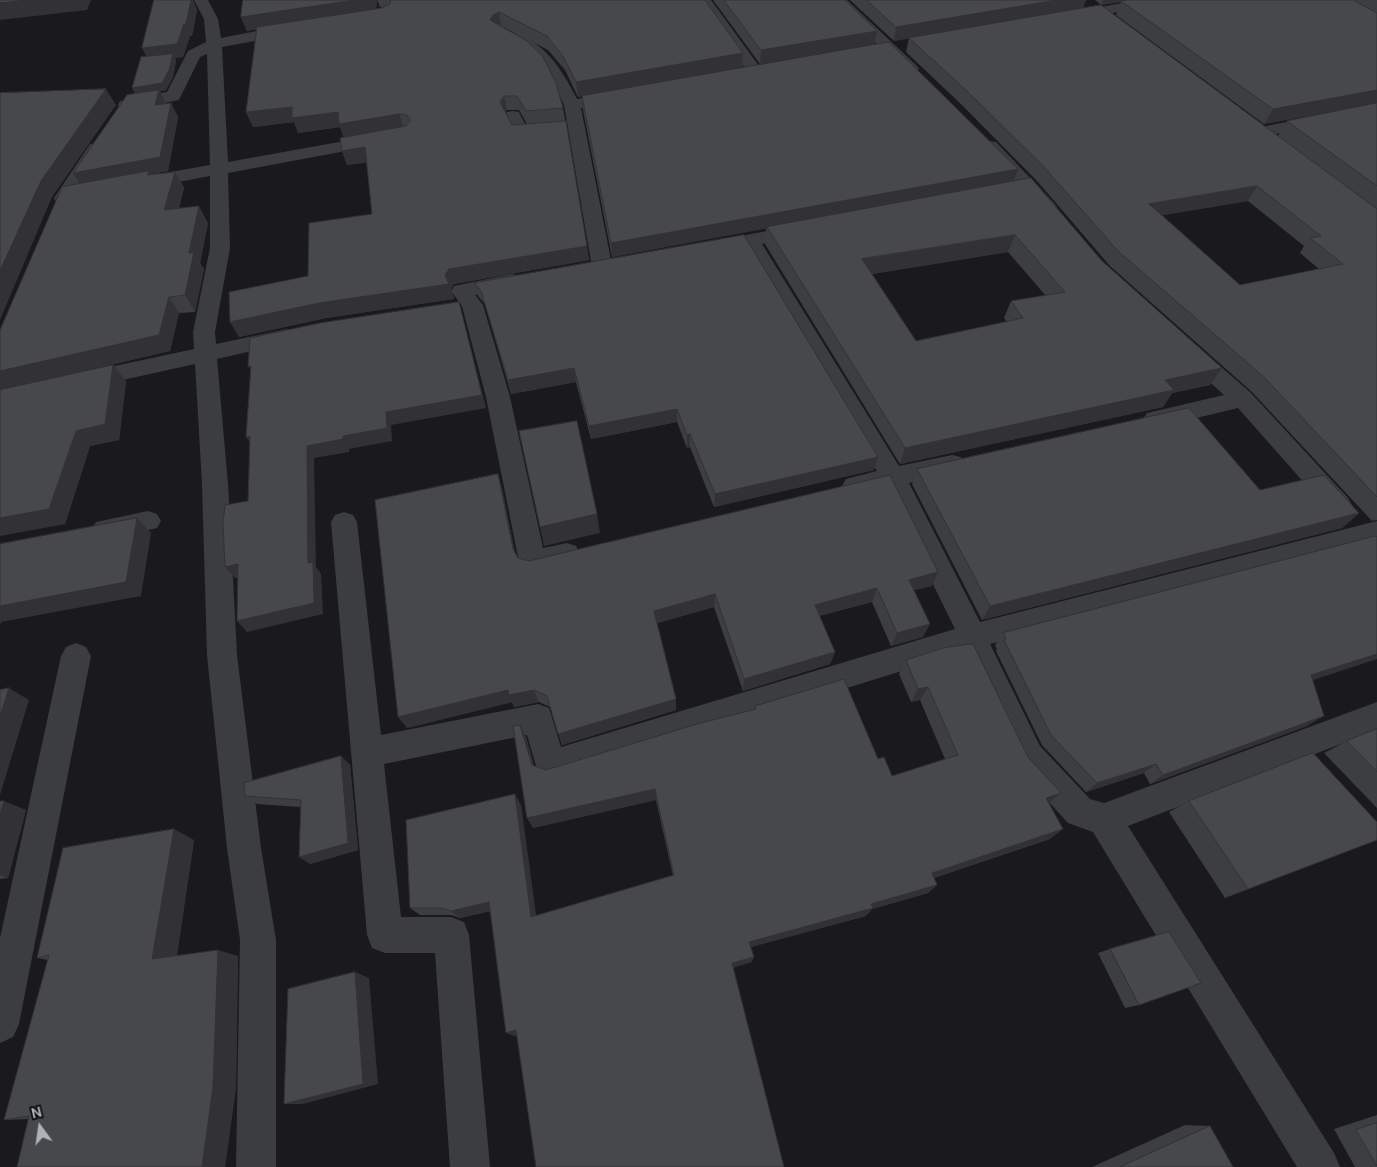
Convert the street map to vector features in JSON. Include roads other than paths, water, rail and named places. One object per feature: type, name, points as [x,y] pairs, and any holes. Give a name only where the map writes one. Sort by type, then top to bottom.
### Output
[{"type":"street","points":[[201,0],[211,19],[214,44],[219,169],[220,248],[204,332],[222,655],[244,848],[258,940],[256,1167]]},
{"type":"street","points":[[382,7],[422,0]]},
{"type":"street","points":[[704,0],[755,72]]},
{"type":"street","points":[[839,0],[922,80]]},
{"type":"street","points":[[1056,18],[1089,6],[1166,0]]},
{"type":"street","points":[[1089,6],[1118,28]]},
{"type":"street","points":[[117,119],[128,103],[173,96],[194,54],[214,44],[310,27]]},
{"type":"street","points":[[502,33],[541,54],[555,70],[572,105],[602,268]]},
{"type":"street","points":[[736,75],[803,63]]},
{"type":"street","points":[[572,105],[639,92]]},
{"type":"street","points":[[1261,132],[1377,109]]},
{"type":"street","points":[[513,116],[522,134],[577,128]]},
{"type":"street","points":[[1246,121],[1276,144]]},
{"type":"street","points":[[976,132],[1020,189],[1060,222]]},
{"type":"street","points":[[56,220],[63,198],[106,134]]},
{"type":"street","points":[[122,187],[395,136]]},
{"type":"street","points":[[63,198],[102,191]]},
{"type":"street","points":[[693,251],[818,227]]},
{"type":"street","points":[[750,240],[893,477],[973,636],[980,658],[1029,757],[1080,812],[1104,819],[1306,759],[1377,716]]},
{"type":"street","points":[[576,270],[602,268],[655,259]]},
{"type":"street","points":[[538,277],[461,291],[462,306],[498,397],[533,562],[592,548]]},
{"type":"street","points":[[66,384],[308,331]]},
{"type":"street","points":[[366,753],[538,718],[550,765],[973,636],[1374,538],[1243,399],[1172,336]]},
{"type":"street","points":[[1136,423],[1243,399]]},
{"type":"street","points":[[834,491],[971,460]]},
{"type":"street","points":[[83,533],[148,521]]},
{"type":"street","points":[[344,522],[385,935],[451,935],[470,1167]]},
{"type":"street","points":[[0,1024],[76,656]]},
{"type":"street","points":[[1104,819],[1320,1167]]}]
